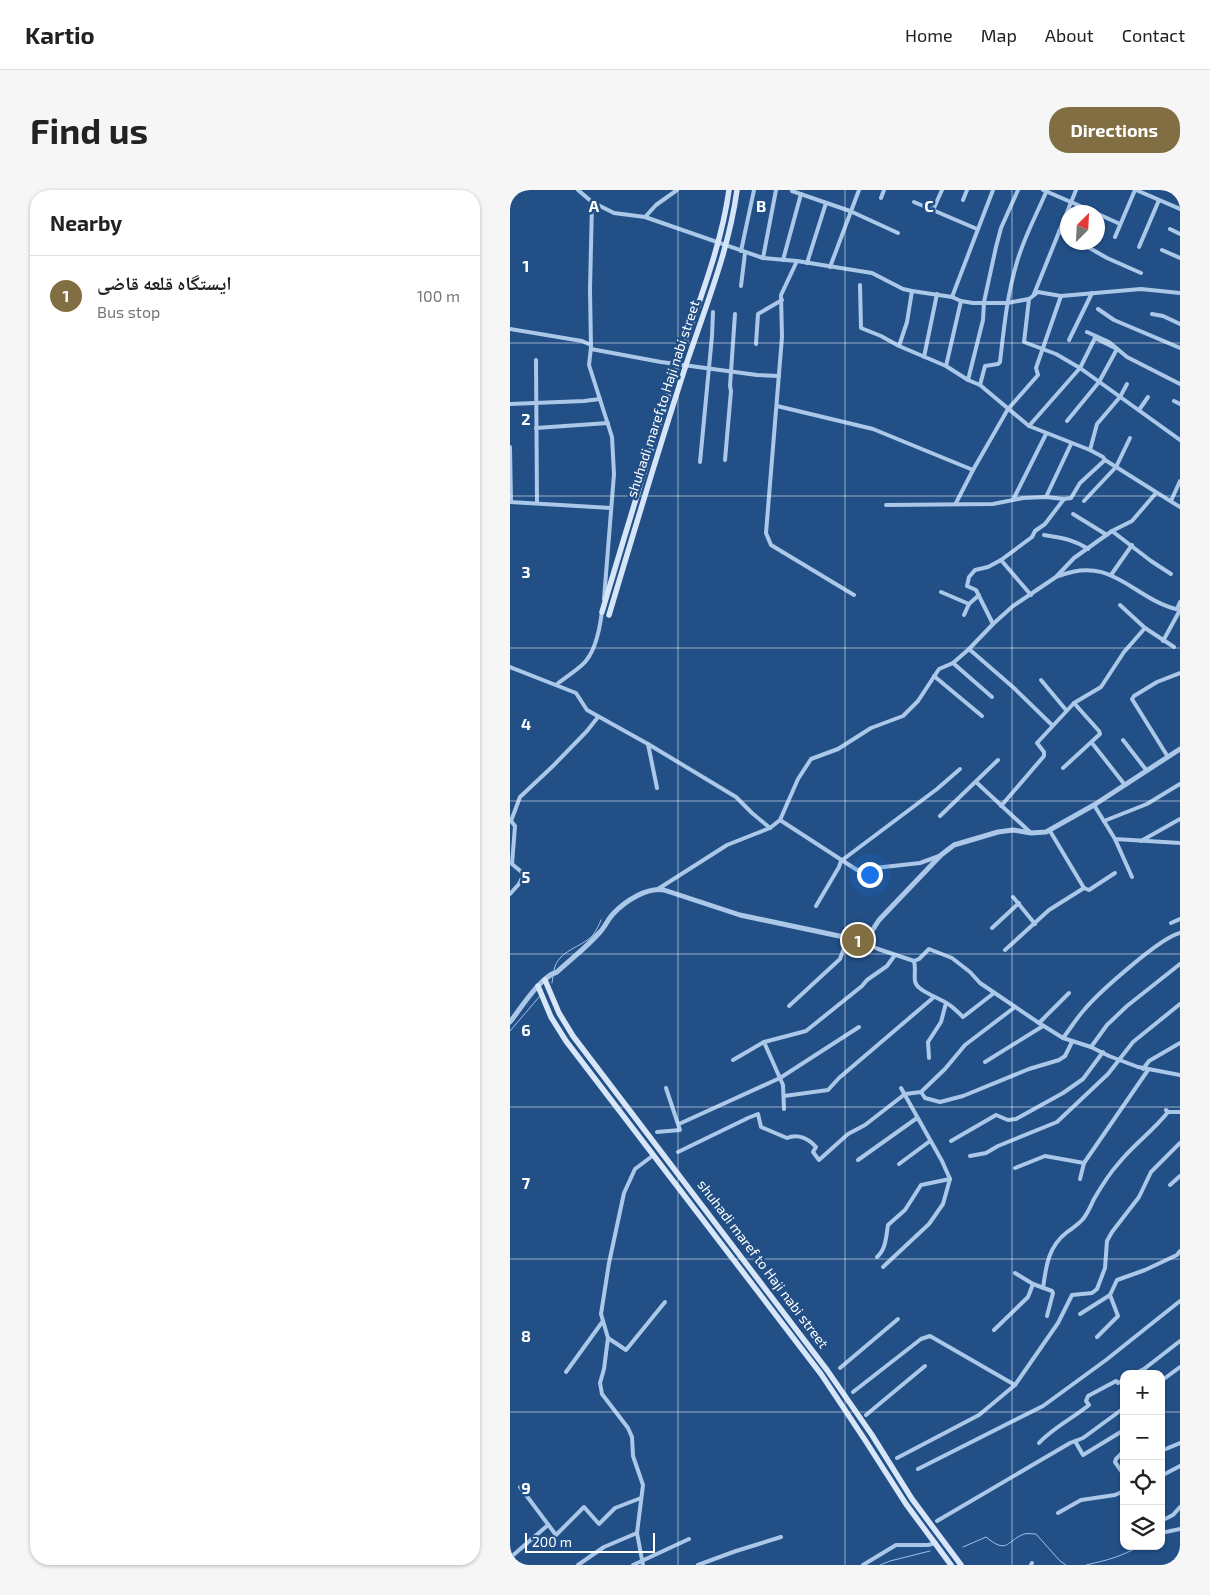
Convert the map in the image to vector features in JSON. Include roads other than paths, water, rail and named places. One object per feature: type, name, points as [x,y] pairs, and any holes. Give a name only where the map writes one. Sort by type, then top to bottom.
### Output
[{"type":"main road","points":[[602,612],[717,242],[729,190]]},
{"type":"main road","name":"shuhadi maref to Haji nabi street","points":[[610,615],[686,365],[725,245],[733,216],[737,190]]},
{"type":"main road","name":"shuhadi maref to Haji nabi street","points":[[544,980],[559,1013],[573,1036],[828,1370],[912,1499],[961,1565]]},
{"type":"main road","points":[[538,986],[551,1017],[566,1041],[821,1374],[906,1504],[951,1565]]},
{"type":"street","points":[[578,190],[592,202],[614,213],[645,217],[763,258],[797,261],[872,273],[912,291],[952,297],[961,301],[1007,303],[1029,299],[1038,292],[1061,296],[1126,292],[1141,289],[1180,293]]},
{"type":"street","points":[[645,217],[677,190]]},
{"type":"street","points":[[741,286],[743,252],[754,190]]},
{"type":"street","points":[[763,258],[776,190]]},
{"type":"street","points":[[792,190],[792,192],[850,211],[898,233]]},
{"type":"street","points":[[830,267],[859,190]]},
{"type":"street","points":[[881,198],[884,190]]},
{"type":"street","points":[[933,210],[942,190]]},
{"type":"street","points":[[963,200],[968,190]]},
{"type":"street","points":[[952,297],[993,190]]},
{"type":"street","points":[[968,380],[983,320],[984,302],[996,247],[1018,190]]},
{"type":"street","points":[[980,386],[985,366],[1000,362],[1007,303],[1017,262],[1046,190],[1078,205]]},
{"type":"street","points":[[1034,295],[1076,190]]},
{"type":"street","points":[[1115,236],[1135,190],[1180,209]]},
{"type":"street","points":[[1149,196],[1150,190]]},
{"type":"street","points":[[783,260],[801,194]]},
{"type":"street","points":[[1139,247],[1159,200]]},
{"type":"street","points":[[557,684],[583,664],[590,655],[601,625],[614,474],[612,437],[589,365],[591,347],[592,202]]},
{"type":"street","points":[[914,202],[977,229]]},
{"type":"street","points":[[807,263],[826,203]]},
{"type":"street","points":[[1105,217],[1120,224]]},
{"type":"street","points":[[1170,229],[1180,234]]},
{"type":"street","points":[[1094,250],[1141,273]]},
{"type":"street","points":[[1162,250],[1180,258]]},
{"type":"street","points":[[797,261],[781,295],[782,337],[766,533],[771,545],[854,595]]},
{"type":"street","points":[[860,285],[861,328],[946,366],[980,386],[1029,426],[1103,456],[1105,460],[1180,507]]},
{"type":"street","points":[[899,346],[907,322],[912,291]]},
{"type":"street","points":[[1069,340],[1092,293]]},
{"type":"street","points":[[924,357],[936,294]]},
{"type":"street","points":[[956,503],[1008,409],[1038,375],[1036,368],[1061,296]]},
{"type":"street","points":[[1029,299],[1024,342],[1056,354],[1080,368],[1180,440]]},
{"type":"street","points":[[756,344],[758,314],[782,300]]},
{"type":"street","points":[[946,366],[961,301]]},
{"type":"street","points":[[1098,309],[1114,320],[1180,348]]},
{"type":"street","points":[[700,462],[713,312]]},
{"type":"street","points":[[725,460],[735,314]]},
{"type":"street","points":[[1152,314],[1163,316],[1180,324]]},
{"type":"street","points":[[510,329],[582,342],[591,347],[678,364],[731,372],[779,376]]},
{"type":"street","points":[[1087,332],[1113,344],[1127,357],[1180,384]]},
{"type":"street","points":[[1029,426],[1080,368],[1095,338],[1117,349],[1099,382],[1067,422]]},
{"type":"street","points":[[536,360],[537,503]]},
{"type":"street","points":[[1090,450],[1097,424],[1120,397],[1127,384]]},
{"type":"street","points":[[1139,410],[1148,397]]},
{"type":"street","points":[[510,404],[600,399]]},
{"type":"street","points":[[1174,401],[1180,404]]},
{"type":"street","points":[[777,406],[873,429],[973,470]]},
{"type":"street","points":[[536,428],[608,423]]},
{"type":"street","points":[[1013,500],[1046,434]]},
{"type":"street","points":[[1084,501],[1116,467],[1130,438]]},
{"type":"street","points":[[1046,496],[1071,444]]},
{"type":"street","points":[[510,447],[511,502],[611,508]]},
{"type":"street","points":[[886,505],[993,504],[1046,496],[1070,498],[1080,483],[1105,460]]},
{"type":"street","points":[[1170,501],[1180,481]]},
{"type":"street","points":[[510,1022],[538,986],[599,933],[613,914],[624,904],[642,894],[658,889],[727,845],[770,828],[780,820],[798,779],[812,759],[838,750],[871,728],[903,716],[918,701],[939,669],[953,663],[970,649],[1013,606],[1056,577],[1074,558],[1088,550],[1112,531],[1132,522],[1156,493]]},
{"type":"street","points":[[993,624],[976,590],[967,586],[969,577],[975,570],[988,567],[1001,560],[1032,537],[1035,531],[1045,524],[1064,499]]},
{"type":"street","points":[[1073,514],[1107,535]]},
{"type":"street","points":[[1112,531],[1171,574]]},
{"type":"street","points":[[1044,535],[1069,539],[1088,550]]},
{"type":"street","points":[[1111,575],[1132,545]]},
{"type":"street","points":[[1001,560],[1031,595]]},
{"type":"street","points":[[1056,577],[1086,569],[1101,571],[1157,601],[1179,610]]},
{"type":"street","points":[[941,592],[969,604]]},
{"type":"street","points":[[964,615],[969,604],[979,595]]},
{"type":"street","points":[[1163,640],[1179,610],[1180,602]]},
{"type":"street","points":[[1120,605],[1145,628],[1174,647]]},
{"type":"street","points":[[1001,806],[1044,756],[1044,752],[1037,743],[1074,702],[1101,687],[1124,652],[1145,628]]},
{"type":"street","points":[[970,649],[1052,725]]},
{"type":"street","points":[[953,663],[992,697]]},
{"type":"street","points":[[510,667],[576,693],[587,710],[736,797],[770,828]]},
{"type":"street","points":[[1168,757],[1132,699],[1157,682],[1180,673]]},
{"type":"street","points":[[934,676],[982,716]]},
{"type":"street","points":[[1041,680],[1066,710]]},
{"type":"street","points":[[1063,768],[1099,737],[1099,730],[1074,702]]},
{"type":"street","points":[[510,894],[519,884],[524,874],[512,864],[515,826],[511,821],[520,797],[553,766],[598,717]]},
{"type":"street","points":[[1123,740],[1147,771]]},
{"type":"street","points":[[1092,743],[1125,785]]},
{"type":"street","points":[[648,744],[657,788]]},
{"type":"street","points":[[858,940],[870,934],[879,920],[954,845],[998,832],[1013,830],[1031,833],[1046,832],[1094,805],[1180,749]]},
{"type":"street","points":[[940,816],[998,760]]},
{"type":"street","points":[[816,906],[841,861],[937,789],[960,769]]},
{"type":"street","points":[[976,782],[1031,833]]},
{"type":"street","points":[[1104,821],[1147,804],[1180,784]]},
{"type":"street","points":[[1094,805],[1115,839],[1132,877]]},
{"type":"street","points":[[1142,841],[1180,819]]},
{"type":"street","points":[[780,820],[856,870],[920,863],[942,855]]},
{"type":"street","points":[[1050,830],[1084,888],[1090,890],[1115,873]]},
{"type":"street","points":[[1115,839],[1180,843]]},
{"type":"street","points":[[1005,950],[1049,910],[1084,888]]},
{"type":"street","points":[[658,889],[740,915],[848,937],[914,961],[919,959],[929,949],[936,950],[952,958],[1015,1008],[1063,1038],[1091,1047],[1120,1061],[1146,1069],[1180,1075]]},
{"type":"street","points":[[1013,897],[1034,924]]},
{"type":"street","points":[[992,928],[1019,903]]},
{"type":"street","points":[[1171,923],[1180,919]]},
{"type":"street","points":[[1063,1038],[1084,1010],[1109,985],[1166,938],[1180,933]]},
{"type":"street","points":[[789,1006],[840,959],[848,937]]},
{"type":"street","points":[[733,1060],[764,1042],[806,1031],[867,980],[887,966],[895,955]]},
{"type":"street","points":[[914,961],[916,969],[914,980],[917,986],[946,1003],[963,1017],[994,993]]},
{"type":"street","points":[[1091,1047],[1107,1025],[1180,964]]},
{"type":"street","points":[[1039,1023],[1069,993]]},
{"type":"street","points":[[784,1096],[830,1089],[839,1078],[934,997]]},
{"type":"street","points":[[929,1058],[928,1042],[941,1022],[946,1003]]},
{"type":"street","points":[[970,1156],[986,1154],[998,1146],[1057,1122],[1108,1074],[1133,1042],[1180,1004]]},
{"type":"street","points":[[678,1152],[758,1114],[761,1127],[787,1138],[791,1136],[805,1138],[811,1142],[816,1147],[813,1152],[819,1160],[848,1134],[865,1124],[905,1094],[921,1092],[945,1069],[965,1045],[1015,1008]]},
{"type":"street","points":[[985,1062],[1043,1026]]},
{"type":"street","points":[[679,1124],[780,1078],[859,1027]]},
{"type":"street","points":[[764,1042],[783,1085],[784,1109]]},
{"type":"street","points":[[921,1092],[925,1098],[940,1102],[963,1096],[1029,1069],[1059,1060],[1065,1056],[1072,1042]]},
{"type":"street","points":[[1080,1179],[1084,1163],[1146,1069],[1148,1061],[1180,1043]]},
{"type":"street","points":[[951,1141],[996,1115],[1008,1120],[1016,1119],[1063,1093],[1083,1079],[1103,1052]]},
{"type":"street","points":[[657,1132],[680,1130],[666,1088]]},
{"type":"street","points":[[883,1267],[929,1224],[943,1204],[950,1179],[901,1088]]},
{"type":"street","points":[[1043,1288],[1047,1260],[1054,1245],[1080,1222],[1118,1164],[1160,1122],[1167,1111],[1180,1112]]},
{"type":"street","points":[[858,1160],[917,1118]]},
{"type":"street","points":[[899,1164],[930,1141]]},
{"type":"street","points":[[897,1458],[979,1415],[1015,1385],[1058,1323],[1072,1296],[1092,1294],[1097,1289],[1105,1268],[1108,1241],[1112,1232],[1139,1198],[1151,1172],[1180,1143]]},
{"type":"street","points":[[1015,1168],[1045,1156],[1084,1163]]},
{"type":"street","points":[[643,1565],[636,1533],[643,1485],[633,1456],[632,1437],[628,1428],[602,1394],[600,1383],[608,1338],[601,1314],[609,1263],[624,1194],[635,1169],[651,1157]]},
{"type":"street","points":[[1170,1185],[1180,1176]]},
{"type":"street","points":[[877,1257],[881,1253],[886,1240],[888,1225],[905,1210],[921,1185],[950,1179]]},
{"type":"street","points":[[1080,1314],[1110,1296],[1117,1280],[1145,1270],[1177,1255],[1180,1251]]},
{"type":"street","points":[[1015,1273],[1053,1293],[1047,1316]]},
{"type":"street","points":[[994,1330],[1028,1297],[1033,1284]]},
{"type":"street","points":[[1097,1337],[1118,1316],[1110,1296]]},
{"type":"street","points":[[918,1469],[1043,1406],[1106,1360],[1180,1301]]},
{"type":"street","points":[[608,1338],[626,1350],[665,1302]]},
{"type":"street","points":[[840,1368],[898,1319]]},
{"type":"street","points":[[566,1372],[603,1321]]},
{"type":"street","points":[[853,1392],[921,1339],[930,1336],[1015,1385]]},
{"type":"street","points":[[1142,1370],[1180,1341]]},
{"type":"street","points":[[866,1415],[925,1366]]},
{"type":"street","points":[[1165,1379],[1180,1367]]},
{"type":"street","points":[[1039,1443],[1052,1431],[1083,1411],[1089,1405],[1086,1401],[1088,1396],[1116,1381],[1120,1382]]},
{"type":"street","points":[[938,1521],[1083,1438],[1120,1411]]},
{"type":"street","points":[[1075,1441],[1084,1455],[1120,1432]]},
{"type":"street","points":[[1165,1450],[1180,1443]]},
{"type":"street","points":[[1120,1455],[1115,1462],[1120,1469]]},
{"type":"street","points":[[1165,1474],[1180,1466]]},
{"type":"street","points":[[520,1487],[556,1535],[584,1507],[599,1524],[615,1508],[641,1498]]},
{"type":"street","points":[[1058,1513],[1081,1500],[1120,1493]]},
{"type":"street","points":[[1165,1519],[1173,1515],[1180,1507]]},
{"type":"street","points":[[516,1565],[511,1557],[548,1525]]},
{"type":"street","points":[[1165,1532],[1180,1529]]},
{"type":"street","points":[[578,1565],[604,1547],[636,1533]]},
{"type":"street","points":[[698,1565],[736,1551],[781,1538]]},
{"type":"street","points":[[633,1565],[690,1539]]},
{"type":"street","points":[[863,1565],[896,1545],[928,1545],[936,1543]]},
{"type":"waterway","points":[[554,970],[560,958],[593,935],[601,920]]},
{"type":"waterway","points":[[552,983],[553,976]]},
{"type":"waterway","points":[[510,1031],[540,996]]},
{"type":"waterway","points":[[963,1547],[986,1537],[1003,1546],[1024,1534],[1036,1534],[1060,1561],[1066,1565]]},
{"type":"waterway","points":[[1086,1565],[1114,1558],[1132,1550]]},
{"type":"waterway","points":[[880,1565],[930,1551]]},
{"type":"place","name":"ایستگاه قلعه قاضی","points":[[858,940]]}]
